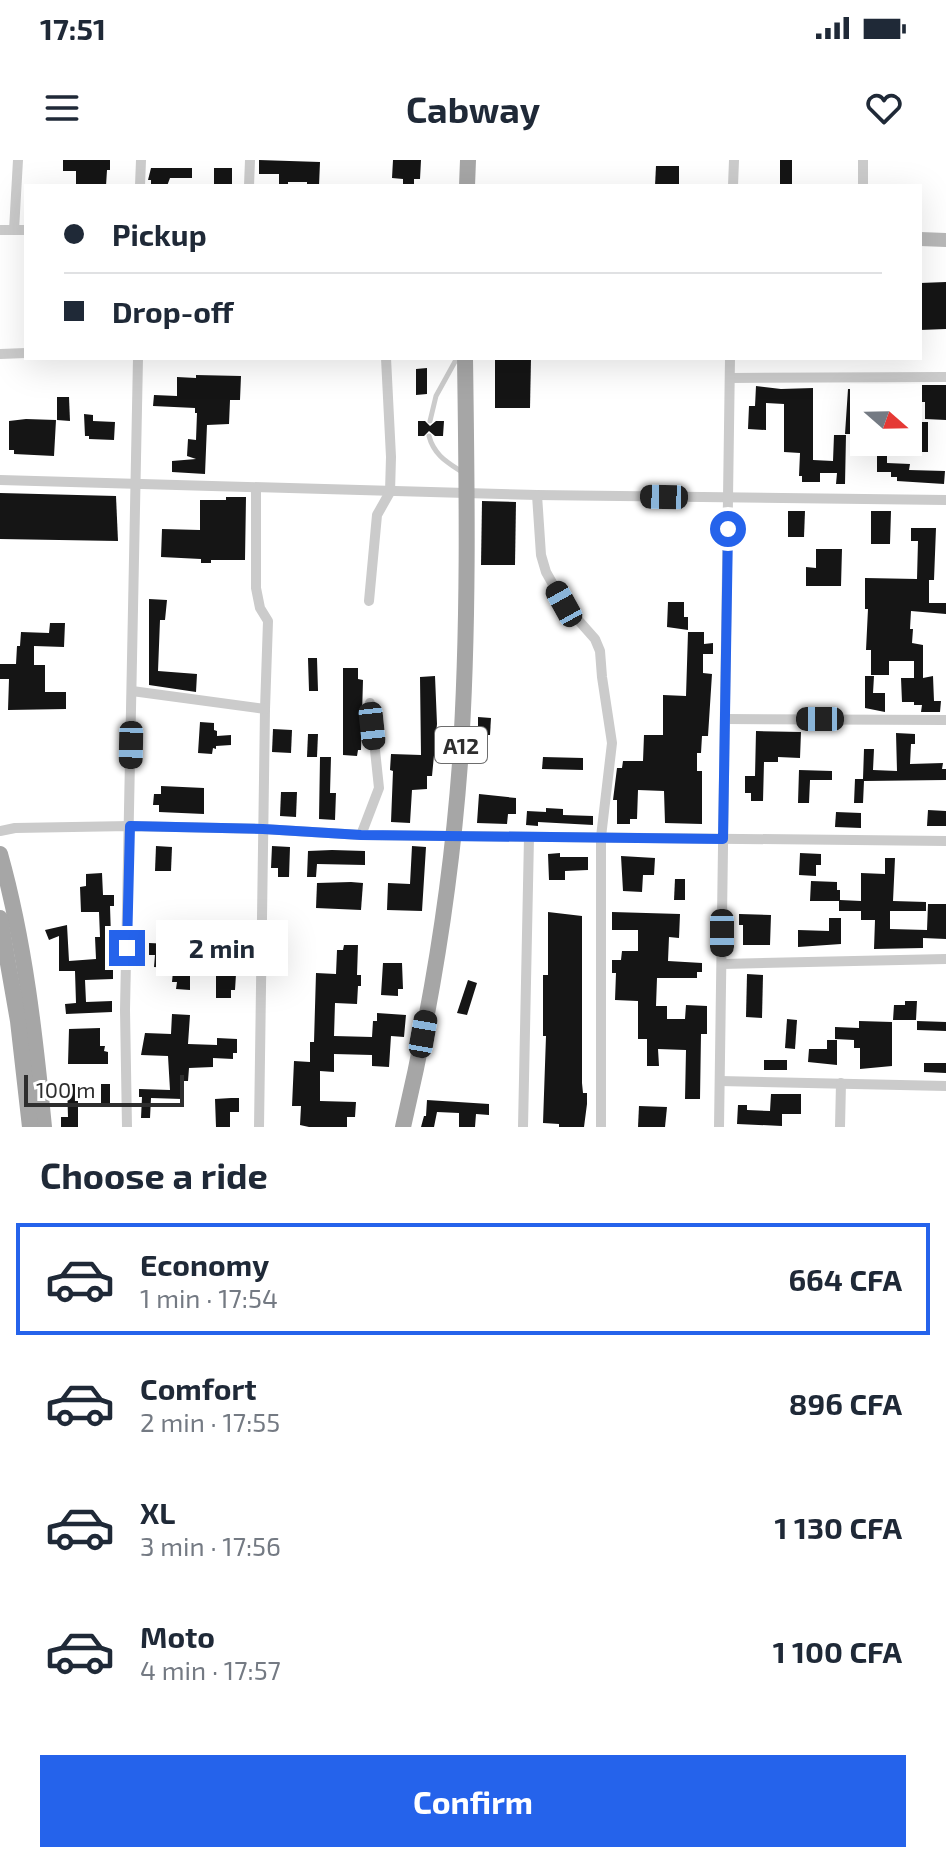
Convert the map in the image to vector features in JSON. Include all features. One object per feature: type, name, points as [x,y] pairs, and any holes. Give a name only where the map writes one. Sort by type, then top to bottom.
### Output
[{"type":"main road","points":[[467,184],[468,160]]},
{"type":"main road","name":"A12","points":[[403,1127],[436,962],[453,836],[464,696],[465,360]]},
{"type":"main road","points":[[0,854],[23,950],[44,1127]]},
{"type":"main road","points":[[0,918],[18,1021],[30,1127]]},
{"type":"street","points":[[14,230],[18,160]]},
{"type":"street","points":[[140,184],[141,160]]},
{"type":"street","points":[[249,184],[250,160]]},
{"type":"street","points":[[733,184],[734,160]]},
{"type":"street","points":[[863,160],[863,184]]},
{"type":"street","points":[[0,230],[24,230]]},
{"type":"street","points":[[922,239],[946,240]]},
{"type":"street","points":[[0,354],[24,353]]},
{"type":"street","points":[[127,1127],[125,1010],[138,360]]},
{"type":"street","points":[[369,601],[377,515],[390,492],[386,360]]},
{"type":"street","points":[[719,1127],[730,360]]},
{"type":"street","points":[[730,378],[946,377]]},
{"type":"street","points":[[0,480],[390,492],[467,484],[537,495],[946,500]]},
{"type":"street","points":[[256,488],[256,588],[260,608],[268,621],[259,1127]]},
{"type":"street","points":[[537,495],[541,555],[546,572],[564,604],[595,639],[600,651],[612,743],[601,837],[601,1127]]},
{"type":"street","points":[[132,691],[265,709]]},
{"type":"street","points":[[361,835],[379,788],[370,703]]},
{"type":"street","points":[[725,719],[946,720]]},
{"type":"street","points":[[0,831],[15,828],[130,826],[361,835],[946,841]]},
{"type":"street","points":[[523,1127],[529,837]]},
{"type":"street","points":[[722,964],[946,959]]},
{"type":"street","points":[[720,1081],[946,1086]]},
{"type":"street","points":[[840,1127],[841,1083]]},
{"type":"lane","points":[[430,421],[436,396],[456,360]]},
{"type":"lane","points":[[429,436],[439,456],[467,484]]},
{"type":"building","points":[[63,160],[110,160],[106,184],[76,184],[76,171],[63,171]]},
{"type":"building","points":[[259,160],[320,162],[319,184],[279,184],[279,174],[259,174]]},
{"type":"building","points":[[393,160],[421,160],[420,179],[414,179],[414,184],[403,184],[403,179],[392,178]]},
{"type":"building","points":[[780,160],[792,160],[792,184],[780,184]]},
{"type":"building","points":[[656,166],[679,166],[679,184],[655,184]]},
{"type":"building","points":[[151,168],[192,168],[192,178],[170,178],[168,184],[151,184],[148,180]]},
{"type":"building","points":[[214,168],[232,168],[232,184],[214,184]]},
{"type":"building","points":[[946,282],[946,329],[922,330],[922,283]]},
{"type":"building","points":[[495,360],[531,360],[530,408],[495,408]]},
{"type":"building","points":[[427,368],[427,394],[416,395],[416,369]]},
{"type":"building","points":[[196,375],[241,376],[240,400],[230,400],[229,424],[207,425],[205,474],[172,472],[172,461],[196,459],[187,456],[188,439],[196,440],[197,413],[195,408],[153,406],[154,395],[177,396],[177,377],[196,378]]},
{"type":"building","points":[[922,385],[946,385],[946,420],[925,419],[925,402],[922,402]]},
{"type":"building","points":[[756,386],[813,388],[813,460],[833,461],[834,435],[846,435],[845,484],[836,484],[837,473],[820,473],[820,482],[802,482],[802,476],[799,476],[800,453],[784,452],[784,404],[766,403],[766,430],[748,429],[749,406],[755,406]]},
{"type":"building","points":[[848,389],[850,389],[850,434],[845,434]]},
{"type":"building","points":[[57,397],[69,397],[70,421],[57,420]]},
{"type":"building","points":[[84,414],[93,415],[93,421],[115,422],[114,440],[89,439],[85,436]]},
{"type":"building","points":[[56,420],[54,456],[14,454],[14,450],[9,450],[9,421]]},
{"type":"building","points":[[418,421],[425,421],[430,426],[436,421],[444,421],[443,436],[435,436],[429,431],[424,436],[418,436]]},
{"type":"building","points":[[922,422],[928,422],[928,452],[922,452]]},
{"type":"building","points":[[877,456],[887,456],[887,463],[910,464],[909,470],[945,471],[944,484],[897,481],[897,477],[891,477],[891,472],[877,472]]},
{"type":"building","points":[[0,493],[116,496],[118,541],[0,539]]},
{"type":"building","points":[[226,497],[246,497],[245,560],[201,563],[201,559],[161,557],[162,529],[200,530],[200,500],[226,500]]},
{"type":"building","points":[[482,501],[516,502],[515,565],[481,565]]},
{"type":"building","points":[[788,511],[805,511],[804,537],[788,537]]},
{"type":"building","points":[[871,511],[891,511],[890,544],[871,544]]},
{"type":"building","points":[[911,528],[936,528],[934,580],[929,580],[929,603],[946,603],[946,614],[911,611],[910,629],[913,629],[912,643],[923,645],[923,678],[933,676],[934,701],[941,701],[940,712],[921,712],[922,705],[902,702],[901,678],[914,678],[914,661],[889,661],[889,675],[871,675],[871,650],[866,650],[868,609],[865,609],[865,578],[917,579],[918,541],[911,541]]},
{"type":"building","points":[[816,549],[842,549],[841,586],[806,586],[806,567],[816,568]]},
{"type":"building","points":[[149,599],[167,600],[165,620],[160,620],[158,671],[197,674],[196,692],[149,685]]},
{"type":"building","points":[[668,602],[684,602],[688,630],[667,627]]},
{"type":"building","points":[[50,623],[65,623],[64,647],[34,646],[34,665],[45,665],[45,692],[66,692],[66,709],[8,710],[9,679],[0,679],[0,664],[16,664],[21,632],[49,633]]},
{"type":"building","points":[[688,632],[704,632],[704,644],[713,643],[713,654],[703,654],[703,673],[712,674],[708,736],[702,736],[701,753],[697,753],[697,771],[702,771],[702,824],[665,823],[664,791],[638,790],[637,819],[630,819],[630,824],[617,824],[617,800],[613,800],[617,768],[622,768],[623,761],[643,761],[644,735],[663,735],[663,695],[686,696]]},
{"type":"building","points":[[308,658],[317,658],[318,691],[309,691]]},
{"type":"building","points":[[343,668],[358,668],[358,679],[363,680],[361,750],[358,750],[357,756],[343,755]]},
{"type":"building","points":[[435,676],[437,724],[432,776],[427,776],[427,789],[412,790],[410,823],[391,822],[391,754],[421,755],[420,677]]},
{"type":"building","points":[[865,676],[874,676],[873,693],[885,693],[885,712],[865,708]]},
{"type":"building","points":[[478,717],[491,718],[490,735],[478,735]]},
{"type":"building","points":[[200,722],[214,723],[217,736],[231,735],[231,745],[216,746],[212,754],[198,753]]},
{"type":"building","points":[[273,729],[292,730],[291,753],[272,752]]},
{"type":"building","points":[[756,731],[801,732],[800,758],[778,757],[778,762],[764,762],[763,801],[751,801],[751,793],[745,793],[745,776],[755,776]]},
{"type":"building","points":[[896,733],[915,734],[910,764],[943,763],[946,780],[864,781],[863,803],[854,803],[855,779],[863,779],[864,749],[874,749],[873,770],[897,771]]},
{"type":"building","points":[[308,734],[318,734],[317,757],[307,757]]},
{"type":"building","points":[[320,757],[331,757],[330,793],[336,793],[335,820],[319,819]]},
{"type":"building","points":[[543,757],[583,758],[583,770],[542,769]]},
{"type":"building","points":[[799,770],[832,771],[832,780],[810,780],[809,803],[798,803]]},
{"type":"building","points":[[161,786],[204,788],[204,814],[159,812],[159,805],[153,805],[154,794],[161,794]]},
{"type":"building","points":[[281,792],[297,792],[296,817],[280,816]]},
{"type":"building","points":[[479,794],[516,798],[516,814],[508,814],[507,824],[477,823]]},
{"type":"building","points":[[546,808],[563,809],[563,815],[593,816],[593,825],[538,822],[538,826],[526,825],[527,811],[546,812]]},
{"type":"building","points":[[928,810],[946,811],[946,826],[927,826]]},
{"type":"building","points":[[836,812],[861,813],[861,828],[835,827]]},
{"type":"building","points":[[156,846],[172,847],[171,871],[155,871]]},
{"type":"building","points":[[272,846],[290,847],[289,877],[278,877],[278,868],[271,868]]},
{"type":"building","points":[[412,846],[426,847],[422,911],[387,910],[388,883],[410,884]]},
{"type":"building","points":[[308,851],[365,851],[365,865],[317,864],[316,877],[307,877]]},
{"type":"building","points":[[560,853],[560,857],[588,857],[588,870],[565,871],[565,880],[549,880],[548,854]]},
{"type":"building","points":[[800,853],[821,854],[821,865],[816,865],[816,876],[799,875]]},
{"type":"building","points":[[621,856],[655,858],[654,875],[643,875],[642,892],[623,891]]},
{"type":"building","points":[[885,858],[895,858],[893,901],[926,902],[926,911],[890,911],[890,929],[927,930],[928,904],[946,904],[946,939],[923,938],[923,948],[874,949],[875,920],[861,920],[861,911],[839,911],[839,901],[810,901],[811,881],[837,882],[840,900],[861,901],[861,873],[885,874]]},
{"type":"building","points":[[102,873],[103,895],[114,895],[114,906],[110,906],[111,937],[107,938],[108,956],[113,956],[113,979],[85,980],[86,1002],[112,1001],[112,1012],[66,1014],[65,1004],[76,1003],[75,971],[59,971],[59,936],[49,940],[45,930],[67,925],[69,961],[96,959],[95,937],[100,937],[99,912],[81,912],[80,887],[86,886],[86,874]]},
{"type":"building","points":[[675,879],[685,879],[685,900],[674,900]]},
{"type":"building","points":[[317,883],[363,883],[361,910],[316,908]]},
{"type":"building","points":[[548,912],[582,916],[582,1083],[583,1093],[587,1093],[584,1127],[559,1127],[559,1124],[543,1123],[546,1036],[543,1036],[543,975],[548,975]]},
{"type":"building","points":[[612,912],[680,914],[679,938],[669,937],[668,961],[702,963],[702,972],[697,972],[697,978],[657,978],[656,1006],[667,1006],[667,1019],[685,1019],[686,1005],[707,1006],[707,1034],[701,1034],[700,1099],[685,1099],[686,1050],[658,1049],[659,1066],[647,1066],[647,1039],[638,1039],[638,1001],[615,1000],[616,973],[612,973],[612,960],[621,960],[622,951],[638,951],[638,930],[612,930]]},
{"type":"building","points":[[739,914],[771,915],[770,945],[743,945],[743,925],[739,925]]},
{"type":"building","points":[[829,918],[841,918],[841,944],[798,947],[798,930],[829,931]]},
{"type":"building","points":[[194,922],[241,924],[240,938],[234,937],[232,974],[236,974],[231,998],[216,998],[216,971],[192,967]]},
{"type":"building","points":[[149,943],[171,944],[170,968],[154,967],[155,955],[149,955]]},
{"type":"building","points":[[344,945],[358,945],[357,975],[361,975],[361,986],[358,986],[357,1004],[335,1003],[334,1036],[372,1037],[377,1013],[406,1015],[404,1037],[391,1036],[389,1067],[372,1066],[372,1055],[334,1054],[334,1072],[320,1071],[320,1101],[356,1102],[355,1117],[347,1117],[347,1127],[309,1127],[300,1125],[301,1106],[292,1106],[294,1061],[310,1062],[310,1042],[314,1042],[316,973],[336,974],[337,950],[343,950]]},
{"type":"building","points":[[383,963],[402,963],[403,989],[398,989],[398,996],[381,995]]},
{"type":"building","points":[[173,971],[190,972],[190,990],[176,989],[177,982],[172,982]]},
{"type":"building","points":[[747,974],[763,975],[762,1018],[746,1017]]},
{"type":"building","points":[[468,980],[477,983],[467,1015],[457,1013]]},
{"type":"building","points":[[905,1001],[917,1001],[916,1020],[893,1020],[894,1005],[905,1005]]},
{"type":"building","points":[[172,1014],[190,1015],[188,1044],[217,1045],[217,1038],[237,1039],[237,1053],[233,1053],[233,1059],[213,1058],[213,1067],[189,1068],[188,1081],[182,1081],[182,1099],[151,1098],[150,1118],[141,1118],[142,1097],[139,1097],[139,1089],[170,1090],[168,1056],[141,1055],[145,1033],[171,1034]]},
{"type":"building","points":[[787,1019],[797,1020],[795,1049],[785,1048]]},
{"type":"building","points":[[859,1021],[892,1022],[892,1066],[860,1069],[860,1048],[854,1048],[854,1040],[835,1039],[835,1027],[859,1028]]},
{"type":"building","points":[[917,1021],[946,1022],[946,1031],[917,1030]]},
{"type":"building","points":[[100,1028],[100,1046],[105,1046],[104,1051],[108,1052],[108,1064],[68,1064],[69,1029]]},
{"type":"building","points":[[827,1040],[837,1040],[837,1065],[808,1062],[809,1049],[827,1049]]},
{"type":"building","points":[[764,1060],[787,1060],[787,1070],[764,1070]]},
{"type":"building","points":[[924,1063],[946,1063],[946,1073],[924,1072]]},
{"type":"building","points":[[67,1084],[78,1084],[78,1127],[61,1127],[61,1117],[68,1117]]},
{"type":"building","points":[[101,1084],[110,1084],[110,1106],[101,1106]]},
{"type":"building","points":[[771,1094],[801,1094],[801,1114],[782,1114],[782,1126],[737,1124],[738,1105],[747,1105],[747,1110],[770,1111]]},
{"type":"building","points":[[239,1098],[239,1112],[230,1112],[230,1127],[216,1127],[215,1099]]},
{"type":"building","points":[[427,1100],[489,1104],[489,1115],[476,1114],[475,1127],[459,1127],[459,1113],[437,1112],[434,1127],[421,1127],[426,1116]]},
{"type":"building","points":[[639,1106],[667,1107],[665,1127],[638,1127]]},
{"type":"route","points":[[127,948],[130,826],[361,835],[723,839],[728,529]]}]
